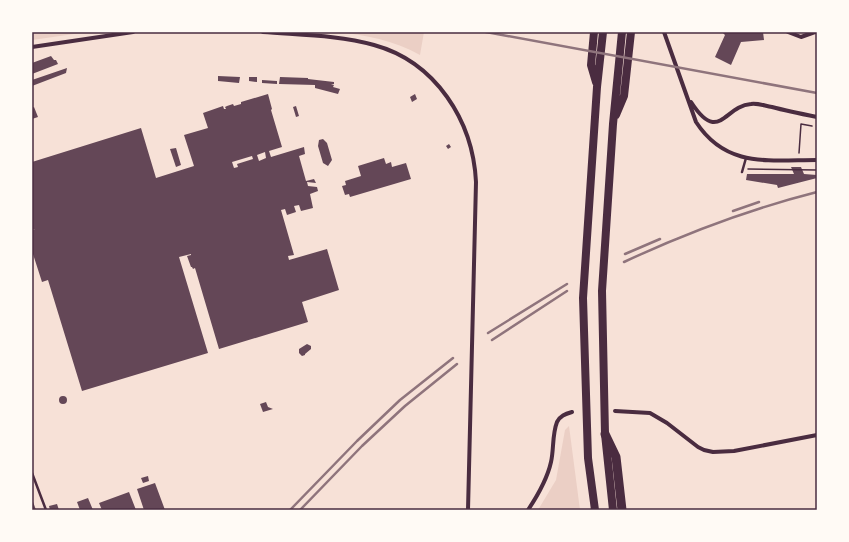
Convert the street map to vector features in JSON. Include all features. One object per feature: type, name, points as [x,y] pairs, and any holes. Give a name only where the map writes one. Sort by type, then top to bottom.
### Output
[{"type":"highway","points":[[613,124],[624,96],[631,32]]},
{"type":"highway","points":[[594,33],[591,66],[598,87]]},
{"type":"highway","points":[[595,510],[588,458],[582,298],[603,34]]},
{"type":"highway","points":[[613,510],[605,434],[602,291],[613,124],[621,36]]},
{"type":"highway","points":[[605,434],[616,457],[622,510]]},
{"type":"street","points":[[32,47],[133,32]]},
{"type":"street","points":[[263,32],[351,41],[387,49],[416,66],[435,82],[449,99],[463,124],[472,149],[476,182],[468,510]]},
{"type":"street","points":[[664,32],[696,122],[714,143],[726,151],[746,158],[817,160]]},
{"type":"street","points":[[788,32],[801,37],[815,32]]},
{"type":"street","points":[[688,98],[700,115],[712,122],[723,120],[740,107],[751,104],[817,117]]},
{"type":"street","points":[[615,411],[650,413],[667,422],[698,447],[713,452],[734,451],[817,435]]},
{"type":"street","points":[[528,510],[546,479],[551,462],[555,431],[558,422],[561,416],[572,412]]},
{"type":"lane","points":[[742,172],[746,158]]},
{"type":"lane","points":[[32,473],[46,510]]},
{"type":"path","points":[[799,170],[802,124],[812,126]]},
{"type":"path","points":[[748,169],[817,170]]},
{"type":"shaded area","points":[[32,32],[88,32],[32,40]]},
{"type":"shaded area","points":[[336,32],[424,32],[420,55],[379,39]]},
{"type":"shaded area","points":[[569,426],[580,510],[538,510],[556,480],[565,430]]},
{"type":"building","points":[[722,32],[763,32],[764,40],[741,42],[731,65],[715,57],[725,35]]},
{"type":"building","points":[[51,56],[58,64],[32,74],[32,63]]},
{"type":"building","points":[[67,68],[66,73],[32,86],[32,80]]},
{"type":"building","points":[[218,76],[240,77],[239,83],[218,81]]},
{"type":"building","points":[[249,77],[257,77],[257,82],[249,81]]},
{"type":"building","points":[[280,77],[308,78],[334,82],[334,84],[331,84],[334,85],[333,87],[340,89],[338,94],[315,88],[315,85],[279,84]]},
{"type":"building","points":[[262,80],[277,81],[277,84],[262,83]]},
{"type":"building","points":[[268,94],[282,147],[269,151],[271,157],[304,147],[305,154],[299,156],[306,181],[314,179],[316,183],[307,182],[308,186],[317,187],[318,191],[310,194],[313,208],[301,211],[299,205],[294,206],[296,212],[287,215],[285,209],[281,210],[294,255],[288,256],[289,260],[327,249],[339,290],[302,302],[308,322],[219,349],[195,268],[193,269],[191,267],[187,256],[191,254],[179,257],[208,353],[82,391],[48,280],[42,282],[32,251],[32,162],[141,128],[156,178],[194,166],[184,135],[208,128],[203,113],[223,106],[224,109],[226,109],[225,107],[227,106],[241,104],[241,102]],"holes":[[[265,152],[266,158],[259,161],[257,155]],[[252,156],[253,159],[237,164],[238,167],[234,168],[232,162]]]},
{"type":"building","points":[[415,94],[417,99],[412,102],[410,97]]},
{"type":"building","points":[[296,106],[299,116],[296,117],[293,107]]},
{"type":"building","points":[[34,107],[38,117],[32,119],[32,108]]},
{"type":"building","points":[[323,139],[327,143],[332,160],[328,166],[323,163],[318,146],[319,140]]},
{"type":"building","points":[[449,144],[451,147],[448,149],[446,146]]},
{"type":"building","points":[[176,148],[181,165],[176,167],[170,149]]},
{"type":"building","points":[[384,158],[386,164],[391,162],[392,167],[406,163],[411,179],[350,197],[349,194],[345,195],[342,186],[346,185],[345,181],[361,176],[358,166]]},
{"type":"building","points":[[791,167],[801,167],[804,174],[817,175],[817,178],[778,188],[777,185],[746,180],[747,174],[794,174]]},
{"type":"building","points":[[307,344],[311,346],[311,349],[302,356],[299,353],[299,349]]},
{"type":"building","points":[[61,396],[65,396],[67,400],[65,404],[61,404],[59,402],[59,398]]},
{"type":"building","points":[[266,402],[268,407],[273,409],[263,412],[260,404]]},
{"type":"building","points":[[148,476],[149,481],[143,483],[141,478]]},
{"type":"building","points":[[155,483],[165,510],[144,510],[137,489]]},
{"type":"building","points":[[129,492],[136,510],[102,510],[99,503]]},
{"type":"building","points":[[88,498],[93,510],[80,510],[77,502]]},
{"type":"building","points":[[32,499],[36,510],[32,510]]},
{"type":"building","points":[[57,504],[59,510],[50,510],[49,506]]},
{"type":"railway","points":[[486,32],[817,93]]},
{"type":"railway","points":[[624,262],[719,222],[767,206],[817,192]]},
{"type":"railway","points":[[733,211],[759,202]]},
{"type":"railway","points":[[625,254],[660,239]]},
{"type":"railway","points":[[488,333],[567,284]]},
{"type":"railway","points":[[492,340],[567,291]]},
{"type":"railway","points":[[290,510],[357,441],[400,400],[453,358]]},
{"type":"railway","points":[[300,510],[362,446],[405,406],[457,364]]}]
